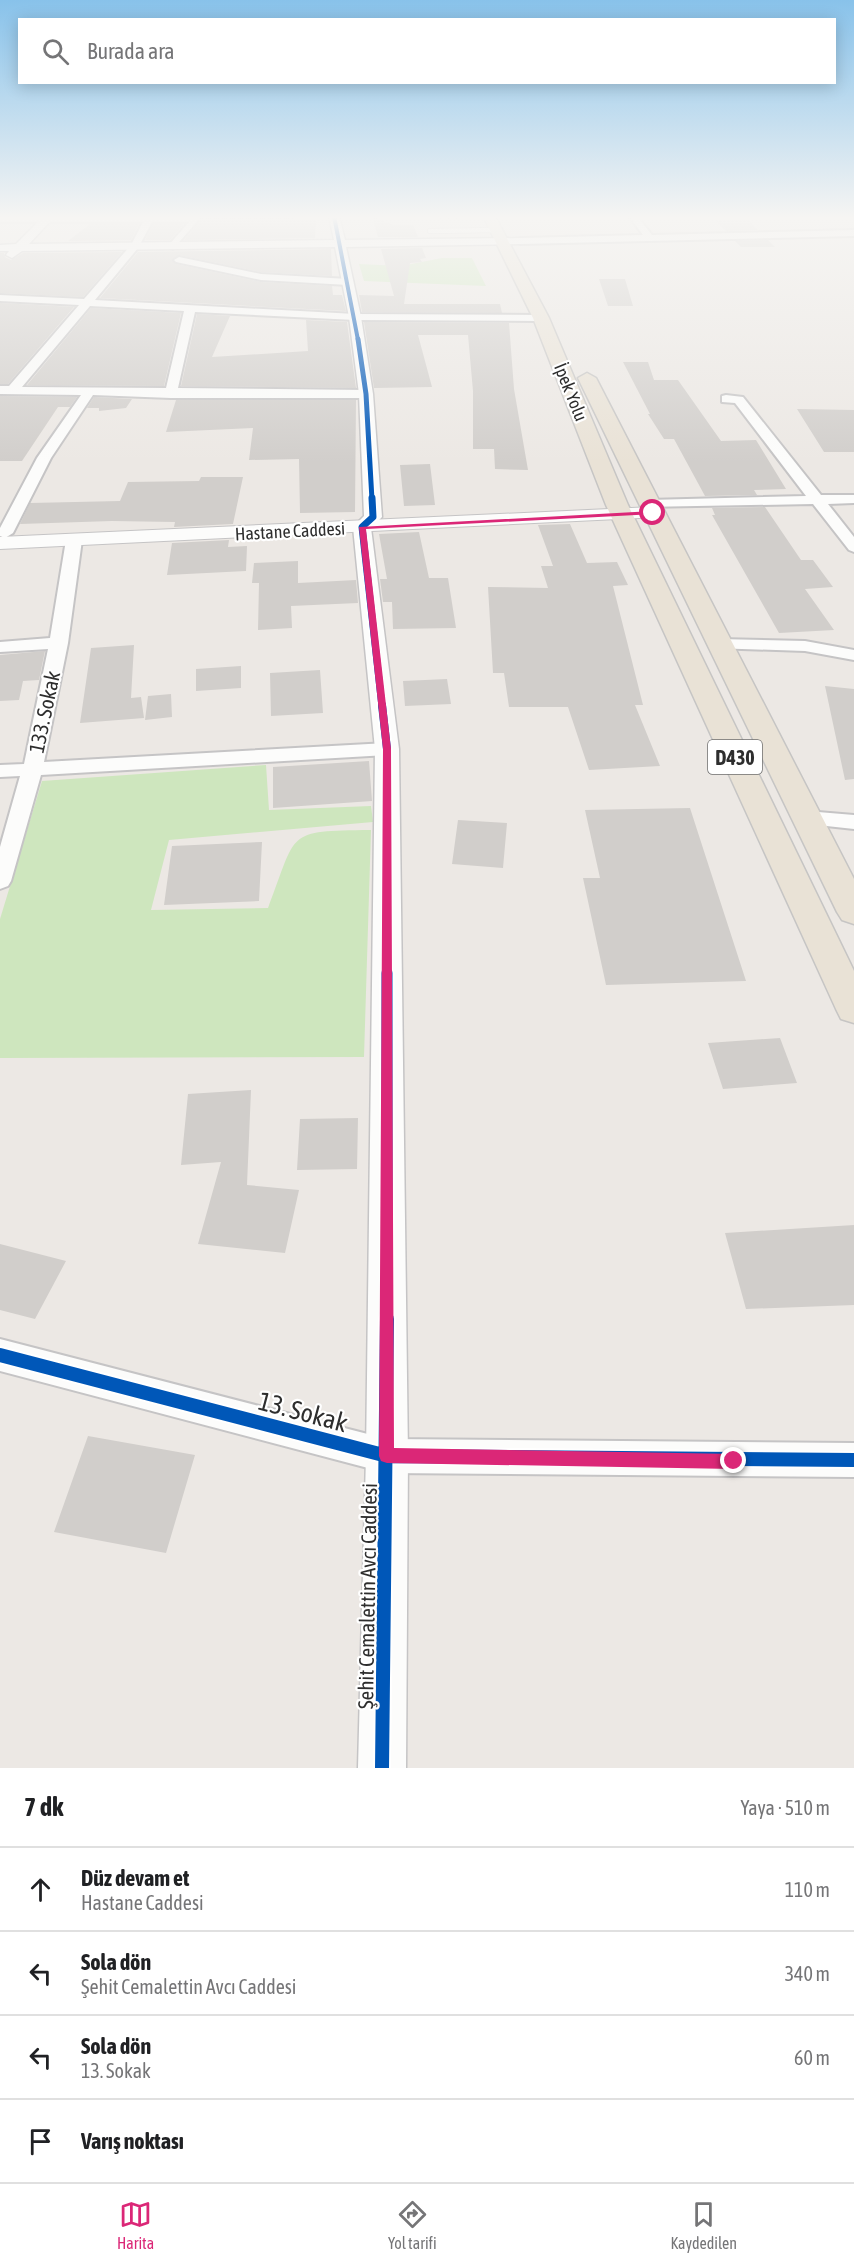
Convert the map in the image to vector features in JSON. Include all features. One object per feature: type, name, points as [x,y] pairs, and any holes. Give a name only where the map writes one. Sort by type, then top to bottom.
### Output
[{"type":"highway","name":"İpek Yolu","points":[[532,299],[619,510]]},
{"type":"highway","points":[[548,299],[571,346]]},
{"type":"highway","name":"D430","points":[[582,367],[718,644],[854,912]]},
{"type":"highway","name":"D430","points":[[619,510],[854,1009]]},
{"type":"main road","name":"Hastane Caddesi","points":[[2,537],[651,508]]},
{"type":"main road","name":"Hastane Caddesi","points":[[2,537],[74,540],[368,522]]},
{"type":"street","points":[[11,299],[355,317],[541,318]]},
{"type":"street","points":[[6,390],[88,299]]},
{"type":"street","name":"Şehit Cemalettin Avcı Caddesi","points":[[351,299],[366,394],[368,522],[387,749],[387,1456],[382,1768]]},
{"type":"street","points":[[171,394],[190,309]]},
{"type":"street","points":[[6,390],[171,394],[366,394]]},
{"type":"street","points":[[2,537],[44,458],[88,392]]},
{"type":"street","points":[[726,399],[739,400],[854,547]]},
{"type":"street","points":[[651,508],[854,499]]},
{"type":"street","name":"133. Sokak","points":[[2,869],[32,768],[59,644],[74,540]]},
{"type":"street","points":[[0,647],[59,644]]},
{"type":"street","points":[[718,644],[805,646],[854,655]]},
{"type":"street","points":[[0,771],[387,749]]},
{"type":"street","points":[[806,818],[854,822]]},
{"type":"street","name":"13. Sokak","points":[[0,1355],[387,1456],[854,1460]]},
{"type":"green space","points":[[266,765],[269,810],[371,806],[373,822],[169,840],[151,910],[268,908],[285,863],[298,840],[322,832],[371,830],[364,1057],[0,1058],[0,919],[42,781]]},
{"type":"building","points":[[110,299],[343,299],[346,311]]},
{"type":"building","points":[[360,299],[405,299],[404,304],[500,304],[502,313],[362,312]]},
{"type":"building","points":[[606,299],[631,299],[633,306],[608,306]]},
{"type":"building","points":[[0,303],[74,307],[8,384],[0,384]]},
{"type":"building","points":[[91,308],[181,313],[164,386],[27,385]]},
{"type":"building","points":[[197,314],[230,316],[212,357],[308,351],[306,320],[347,322],[356,388],[181,386]]},
{"type":"building","points":[[364,322],[509,323],[514,389],[528,470],[495,469],[494,449],[473,449],[473,391],[468,335],[418,335],[432,387],[374,388]]},
{"type":"building","points":[[623,362],[648,362],[654,380],[678,380],[721,441],[756,440],[786,489],[754,490],[757,495],[705,496],[674,439],[664,439],[648,414],[650,414]]},
{"type":"building","points":[[0,396],[77,397],[70,407],[58,407],[22,461],[0,461]]},
{"type":"building","points":[[94,397],[132,399],[126,408],[99,411],[99,408],[87,408]]},
{"type":"building","points":[[176,400],[356,400],[355,512],[300,513],[299,459],[249,460],[253,428],[166,432]]},
{"type":"building","points":[[797,409],[854,410],[854,452],[824,452]]},
{"type":"building","points":[[430,464],[435,505],[404,506],[400,465]]},
{"type":"building","points":[[201,477],[243,477],[233,524],[174,527],[175,522],[112,521],[20,524],[30,503],[120,501],[128,482],[199,481]]},
{"type":"building","points":[[765,507],[801,560],[813,560],[833,587],[805,589],[834,630],[779,633],[712,515],[715,515],[712,508]]},
{"type":"building","points":[[570,524],[587,563],[617,562],[628,585],[613,586],[643,705],[635,705],[660,766],[589,770],[568,707],[509,707],[504,673],[493,673],[488,587],[548,588],[541,566],[553,566],[538,525]]},
{"type":"building","points":[[419,532],[429,578],[448,578],[456,628],[393,629],[392,602],[383,602],[380,579],[387,579],[379,534]]},
{"type":"building","points":[[229,540],[228,547],[247,546],[246,571],[167,575],[172,543]]},
{"type":"building","points":[[298,561],[298,583],[356,580],[358,603],[291,606],[292,628],[258,630],[259,583],[252,583],[254,563]]},
{"type":"building","points":[[134,645],[131,698],[141,697],[144,718],[80,723],[91,648]]},
{"type":"building","points":[[45,651],[39,680],[23,681],[19,700],[0,701],[0,655]]},
{"type":"building","points":[[241,666],[241,688],[196,691],[196,669]]},
{"type":"building","points":[[320,670],[323,713],[271,716],[270,673]]},
{"type":"building","points":[[447,679],[451,704],[405,706],[403,681]]},
{"type":"building","points":[[825,686],[854,689],[854,779],[845,780]]},
{"type":"building","points":[[171,694],[172,717],[145,720],[148,696]]},
{"type":"building","points":[[369,761],[372,801],[273,808],[273,767]]},
{"type":"building","points":[[690,808],[746,981],[606,985],[583,878],[600,878],[585,810]]},
{"type":"building","points":[[458,820],[507,823],[503,868],[452,864]]},
{"type":"building","points":[[262,842],[259,901],[164,905],[172,846]]},
{"type":"building","points":[[780,1038],[797,1083],[723,1089],[708,1043]]},
{"type":"building","points":[[251,1090],[247,1185],[299,1190],[285,1253],[198,1244],[221,1162],[181,1165],[188,1094]]},
{"type":"building","points":[[358,1118],[357,1169],[297,1170],[300,1119]]},
{"type":"building","points":[[854,1225],[854,1305],[746,1309],[725,1233]]},
{"type":"building","points":[[0,1244],[66,1261],[35,1319],[0,1310]]},
{"type":"building","points":[[88,1436],[195,1455],[166,1553],[54,1532]]},
{"type":"cycle path","points":[[351,299],[366,394],[373,517],[362,527],[387,749],[387,1456],[382,1768]]},
{"type":"cycle path","points":[[0,1355],[387,1456],[854,1460]]},
{"type":"route","points":[[653,513],[362,527],[387,749],[387,1456],[734,1461]]}]
